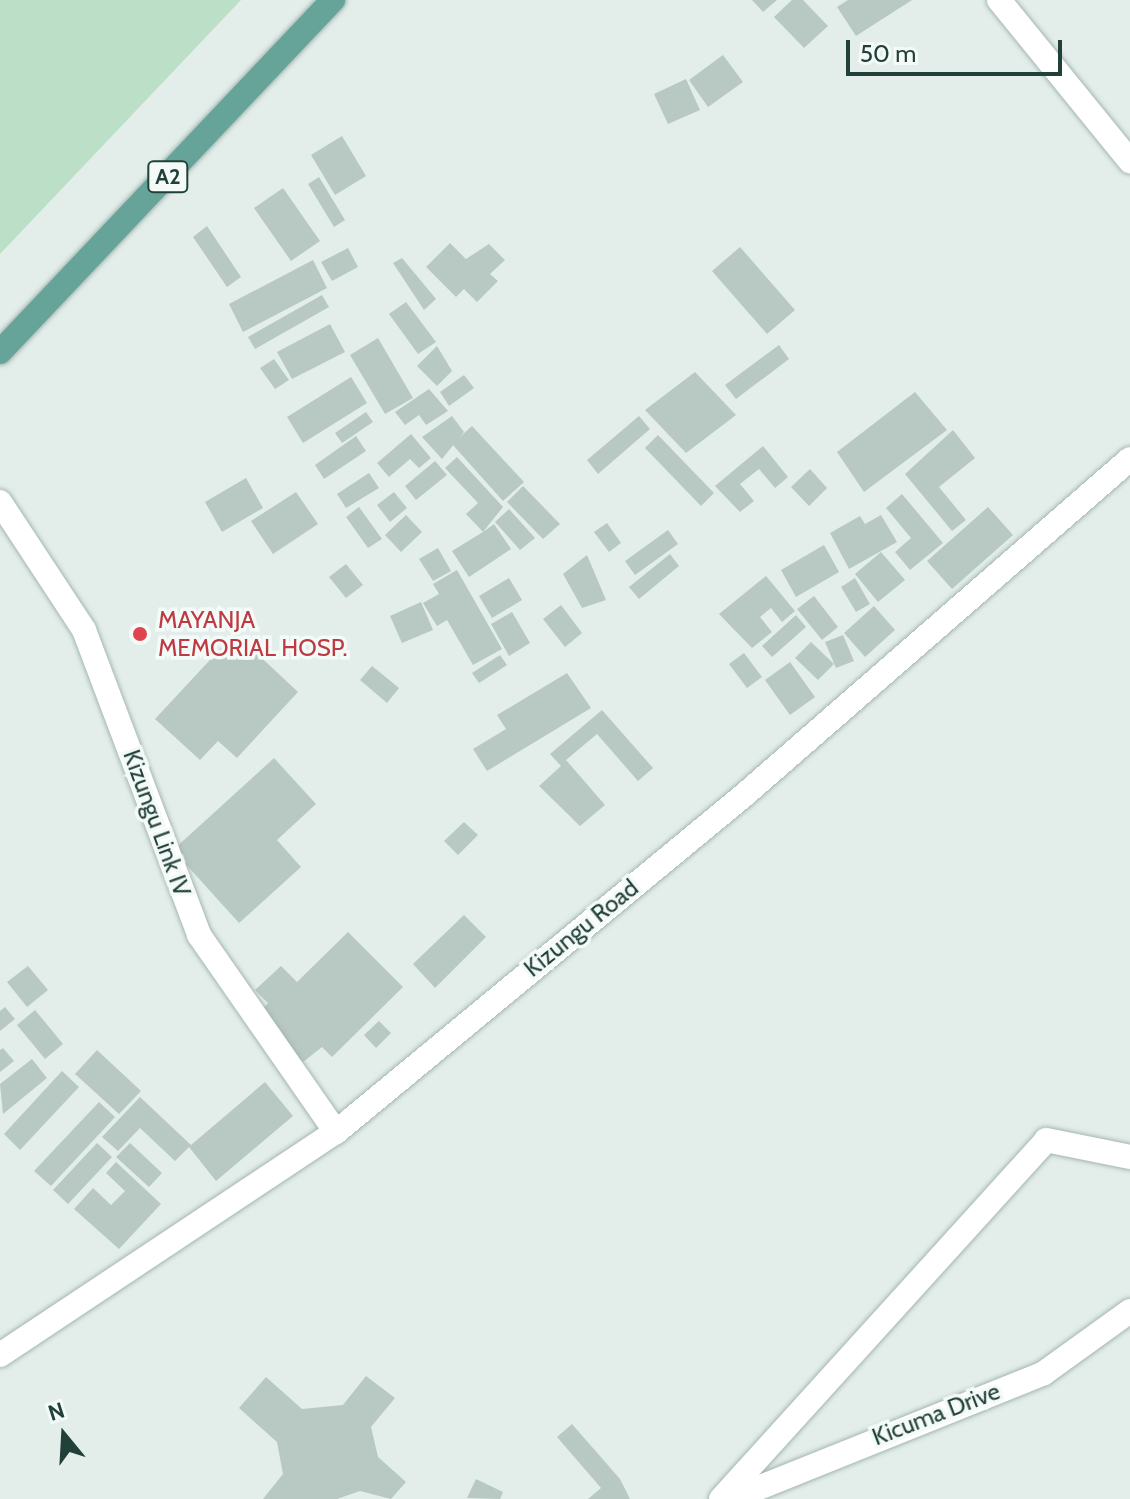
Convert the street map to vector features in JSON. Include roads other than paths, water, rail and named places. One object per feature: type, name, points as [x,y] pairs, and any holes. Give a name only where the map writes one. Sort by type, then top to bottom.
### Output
[{"type":"main road","name":"A2","points":[[0,352],[333,0]]},
{"type":"street","points":[[999,0],[1130,161]]},
{"type":"street","name":"Kizungu Road","points":[[0,1355],[336,1132],[743,796],[1130,459]]},
{"type":"street","name":"Kizungu Link IV","points":[[0,502],[84,630],[199,935],[336,1132]]},
{"type":"street","points":[[721,1499],[1046,1140],[1130,1157]]},
{"type":"street","name":"Kicuma Drive","points":[[731,1499],[1044,1373],[1130,1311]]},
{"type":"place","name":"MAYANJA MEMORIAL HOSP.","points":[[140,634]]}]
